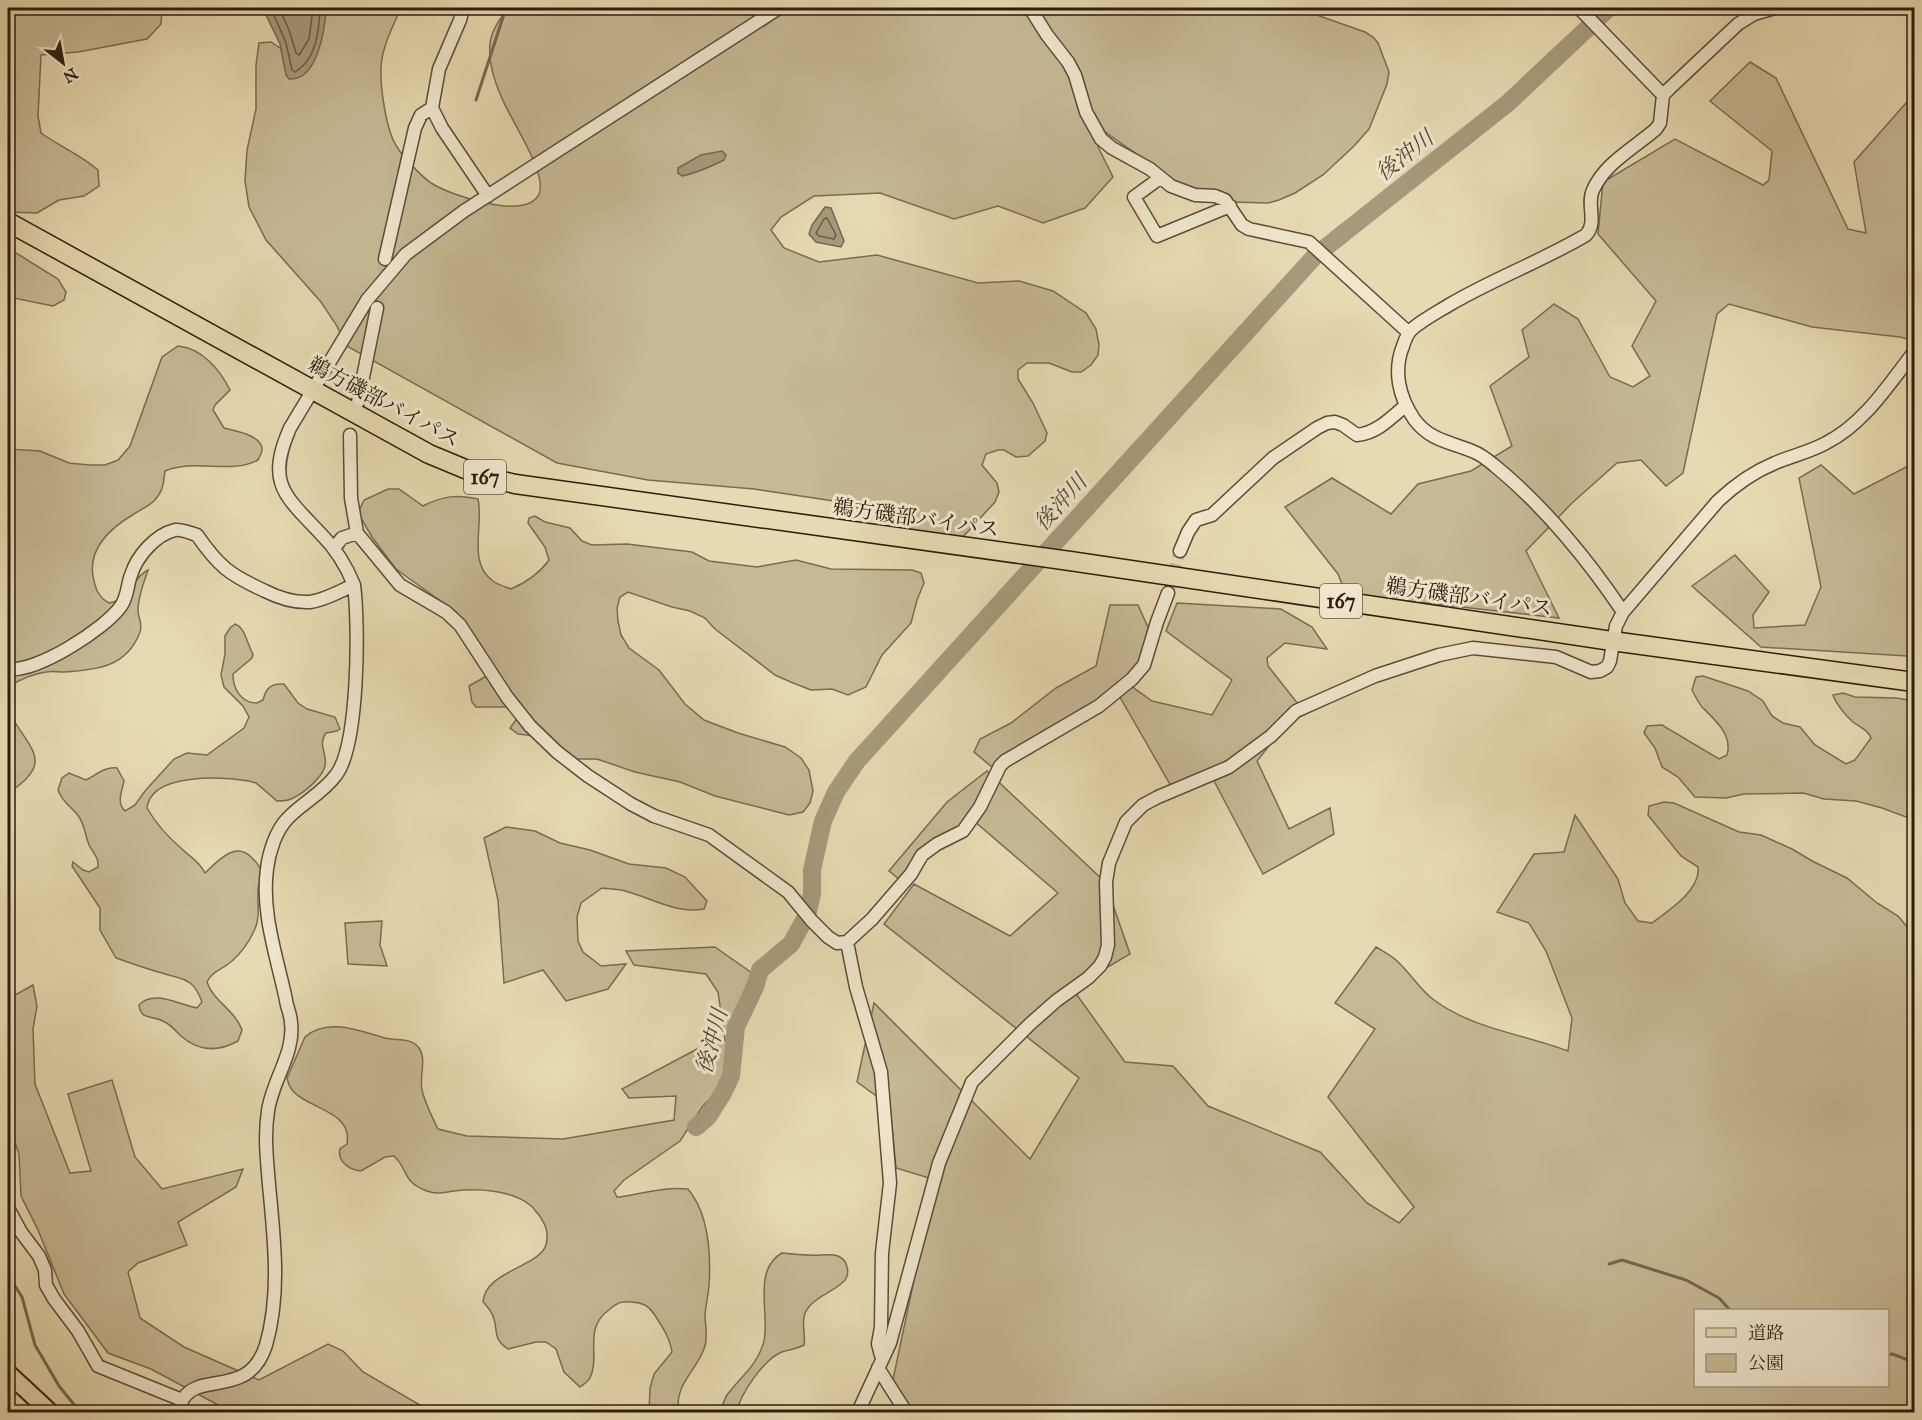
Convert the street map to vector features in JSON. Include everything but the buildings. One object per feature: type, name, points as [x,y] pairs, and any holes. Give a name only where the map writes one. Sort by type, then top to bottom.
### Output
[{"type":"highway","name":"鵜方磯部バイパス","points":[[8,222],[429,454],[482,476],[515,484],[1914,682]]},
{"type":"main road","points":[[8,1373],[50,1413]]},
{"type":"street","points":[[463,8],[439,69],[432,108],[442,128],[488,196]]},
{"type":"street","points":[[8,1208],[21,1232],[39,1256],[45,1270],[46,1285],[78,1331],[98,1366],[180,1406],[196,1388],[228,1382],[252,1369],[261,1359],[270,1329],[275,1280],[275,1247],[265,1148],[268,1110],[274,1085],[287,1052],[291,1023],[268,922],[265,886],[267,866],[278,832],[287,819],[326,786],[337,774],[345,759],[356,681],[354,585],[334,548],[286,496],[280,481],[281,449],[291,428],[367,300],[406,254],[432,233],[488,196],[779,8]]},
{"type":"street","points":[[1030,8],[1047,36],[1068,62],[1075,75],[1086,112],[1101,139],[1171,186],[1195,195],[1215,196],[1224,200],[1242,225],[1249,229],[1309,242],[1408,332]]},
{"type":"street","points":[[1623,612],[1577,550],[1512,482],[1474,451],[1441,441],[1425,432],[1406,405],[1398,379],[1400,353],[1408,332],[1432,315],[1472,291],[1522,268],[1589,232],[1592,223],[1590,199],[1595,186],[1609,167],[1656,129],[1660,123],[1663,95],[1738,24],[1754,14],[1775,8]]},
{"type":"street","points":[[1583,11],[1663,95]]},
{"type":"street","points":[[385,259],[415,128],[421,115],[432,108]]},
{"type":"street","points":[[1160,178],[1134,197],[1158,236],[1230,206]]},
{"type":"street","points":[[358,402],[377,308]]},
{"type":"street","points":[[858,1413],[890,1343],[939,1163],[972,1082],[1030,1024],[1100,966],[1108,945],[1106,882],[1109,863],[1126,822],[1143,805],[1229,766],[1271,736],[1296,711],[1375,676],[1473,648],[1556,657],[1592,672],[1607,667],[1616,626],[1623,612],[1718,501],[1736,484],[1755,472],[1827,443],[1850,427],[1866,412],[1914,352]]},
{"type":"street","points":[[1180,551],[1196,520],[1212,514],[1272,458],[1317,428],[1335,422],[1357,435],[1366,434],[1375,430],[1406,405]]},
{"type":"street","points":[[350,435],[351,498],[357,533],[400,585],[446,612],[460,625],[519,713],[557,752],[588,776],[654,816],[709,835],[788,892],[828,937],[837,943],[847,942],[872,919],[911,874],[922,855],[937,844],[963,831],[980,807],[1000,766],[1005,761],[1100,706],[1123,688],[1144,665],[1168,593]]},
{"type":"street","points":[[8,669],[18,670],[45,661],[104,624],[124,601],[130,575],[143,553],[162,536],[176,530],[197,535],[210,555],[236,578],[284,600],[309,602],[354,585]]},
{"type":"street","points":[[334,548],[342,538],[357,533]]},
{"type":"street","points":[[847,942],[856,987],[881,1072],[890,1183],[882,1253],[881,1327],[878,1344],[880,1364],[906,1413]]},
{"type":"green space","points":[[8,8],[162,8],[161,24],[147,39],[78,52],[41,55],[38,116],[41,133],[98,170],[99,186],[84,196],[59,200],[37,213],[8,212]]},
{"type":"green space","points":[[322,8],[401,8],[391,29],[381,67],[384,108],[393,140],[408,161],[431,183],[469,199],[502,206],[530,203],[538,196],[540,187],[534,161],[501,96],[491,64],[492,34],[508,8],[1150,8],[1158,15],[1188,8],[1297,8],[1365,32],[1373,37],[1378,43],[1389,72],[1387,84],[1369,129],[1354,146],[1323,175],[1295,193],[1268,203],[1200,198],[1102,130],[1098,147],[1113,177],[1085,208],[1043,223],[998,206],[954,219],[880,193],[814,196],[781,217],[771,230],[784,248],[819,262],[877,255],[978,283],[1019,281],[1053,291],[1086,313],[1096,329],[1098,355],[1091,365],[1081,372],[1072,372],[1049,363],[1027,363],[1018,370],[1018,379],[1033,403],[1047,433],[1045,441],[1028,456],[1016,457],[1004,450],[986,454],[982,465],[997,483],[999,492],[995,502],[962,538],[917,533],[888,517],[834,501],[754,489],[648,480],[557,463],[345,345],[337,326],[321,302],[266,240],[249,207],[245,181],[247,150],[256,109],[256,65],[259,43],[271,42],[286,52]]},
{"type":"green space","points":[[1750,62],[1776,78],[1848,229],[1866,233],[1854,162],[1914,94],[1914,341],[1900,337],[1812,327],[1729,304],[1717,314],[1683,473],[1666,486],[1641,460],[1617,463],[1572,503],[1526,551],[1559,618],[1346,594],[1338,574],[1285,507],[1332,478],[1391,514],[1418,484],[1471,471],[1512,446],[1490,386],[1529,357],[1522,330],[1554,304],[1578,319],[1610,377],[1633,387],[1650,376],[1632,346],[1656,301],[1598,234],[1603,182],[1675,139],[1763,185],[1769,180],[1772,151],[1710,101]]},
{"type":"green space","points":[[8,248],[58,279],[66,292],[64,300],[53,306],[8,297]]},
{"type":"green space","points":[[178,346],[195,351],[209,361],[221,375],[230,390],[213,410],[224,428],[247,434],[258,441],[262,450],[258,460],[236,466],[188,466],[165,471],[161,490],[154,501],[126,519],[103,539],[94,556],[92,566],[96,588],[105,601],[109,603],[121,598],[148,570],[138,605],[141,629],[127,653],[119,660],[99,668],[41,673],[8,687],[8,449],[40,451],[69,463],[89,465],[105,465],[118,460],[130,446],[162,357]]},
{"type":"green space","points":[[1914,463],[1914,651],[1907,656],[1761,647],[1692,586],[1735,555],[1769,592],[1753,615],[1754,628],[1805,625],[1821,587],[1799,478],[1821,465],[1854,494]]},
{"type":"green space","points":[[388,489],[399,489],[423,506],[450,497],[478,499],[478,554],[481,564],[485,573],[493,581],[511,589],[532,577],[549,560],[545,547],[528,523],[529,518],[535,516],[545,522],[570,528],[582,541],[592,545],[627,544],[692,552],[709,561],[757,567],[796,560],[831,569],[912,570],[921,573],[924,583],[911,623],[882,655],[866,687],[848,695],[832,689],[811,690],[775,675],[715,629],[705,618],[690,611],[628,592],[620,597],[617,608],[621,635],[629,648],[659,670],[685,704],[704,720],[785,747],[801,758],[809,770],[813,791],[810,803],[803,812],[789,815],[715,796],[680,782],[635,772],[597,759],[575,759],[535,736],[518,734],[510,728],[518,717],[512,707],[476,707],[472,702],[469,686],[485,677],[491,667],[456,612],[396,569],[372,537],[358,513],[364,500]]},
{"type":"green space","points":[[1177,603],[1281,609],[1312,627],[1327,649],[1285,643],[1267,658],[1268,666],[1298,704],[1332,693],[1335,700],[1287,723],[1257,761],[1289,829],[1330,808],[1334,834],[1263,874],[1213,779],[1171,786],[1117,692],[992,767],[974,752],[980,739],[1011,723],[1056,688],[1096,666],[1110,605],[1138,605],[1155,643],[1132,681],[1134,688],[1152,701],[1212,715],[1232,680],[1166,631]]},
{"type":"green space","points":[[235,624],[242,629],[253,654],[252,658],[233,674],[234,685],[242,698],[257,703],[263,700],[270,687],[284,684],[298,703],[307,709],[335,717],[340,729],[326,733],[323,737],[326,762],[320,776],[306,790],[289,800],[277,801],[256,783],[249,781],[207,778],[174,783],[161,788],[152,796],[147,808],[163,830],[205,873],[226,855],[239,851],[251,857],[261,870],[258,916],[254,931],[239,954],[212,975],[207,982],[214,995],[239,1023],[242,1030],[238,1041],[231,1045],[209,1049],[195,1045],[166,1022],[145,1016],[140,1010],[139,1005],[152,998],[167,999],[197,1008],[202,1002],[195,988],[186,981],[116,958],[100,930],[100,908],[72,866],[73,862],[89,872],[98,867],[97,858],[89,845],[81,820],[58,790],[62,778],[69,773],[86,780],[105,770],[117,768],[124,781],[120,801],[125,811],[135,805],[174,759],[187,753],[207,755],[244,728],[249,717],[243,706],[224,687],[221,675],[225,654],[225,636]]},
{"type":"green space","points":[[1703,676],[1748,691],[1763,701],[1772,716],[1783,723],[1800,727],[1815,745],[1846,764],[1855,760],[1871,738],[1844,713],[1833,695],[1843,693],[1855,697],[1914,701],[1914,820],[1856,801],[1824,799],[1803,793],[1744,794],[1726,798],[1695,797],[1678,777],[1662,767],[1655,748],[1644,733],[1647,726],[1662,725],[1719,759],[1727,755],[1727,741],[1722,728],[1701,705],[1692,690],[1696,677]]},
{"type":"green space","points":[[8,710],[30,745],[35,763],[32,772],[23,782],[8,793]]},
{"type":"green space","points":[[987,771],[1105,882],[1130,954],[1072,988],[1125,1062],[1173,1066],[1208,1106],[1320,1152],[1367,1203],[1399,1223],[1414,1207],[1328,1097],[1375,1029],[1335,1003],[1376,947],[1394,958],[1429,996],[1449,1010],[1499,1030],[1568,1051],[1572,1018],[1546,951],[1529,923],[1497,912],[1534,854],[1564,852],[1575,815],[1618,879],[1625,903],[1638,921],[1652,923],[1689,892],[1698,876],[1698,867],[1681,856],[1648,815],[1649,806],[1664,802],[1674,803],[1739,832],[1761,835],[1847,878],[1877,903],[1898,916],[1914,935],[1914,1104],[1910,1105],[1909,1110],[1914,1116],[1914,1412],[907,1412],[891,1389],[918,1261],[939,1181],[896,1168],[890,1106],[857,1082],[874,1003],[1030,1159],[1079,1078],[884,924],[914,884],[1010,936],[1058,893],[974,821],[928,843],[901,881],[889,871],[947,802]]},
{"type":"green space","points":[[506,827],[535,831],[560,843],[590,850],[629,864],[666,868],[685,877],[707,901],[704,909],[674,907],[625,891],[602,888],[581,903],[577,917],[578,941],[583,952],[601,966],[626,964],[608,989],[566,1001],[543,970],[504,983],[498,900],[484,838]]},
{"type":"green space","points":[[382,921],[380,945],[387,966],[348,964],[345,923]]},
{"type":"green space","points":[[715,947],[752,973],[734,1015],[724,1075],[711,1098],[703,1106],[680,1141],[624,1180],[614,1191],[617,1197],[620,1197],[662,1190],[688,1189],[700,1210],[707,1235],[710,1274],[705,1314],[705,1346],[683,1386],[678,1402],[679,1412],[649,1412],[650,1388],[654,1374],[672,1352],[665,1332],[650,1309],[638,1303],[622,1302],[602,1317],[594,1333],[593,1369],[589,1379],[580,1387],[564,1372],[556,1349],[546,1342],[536,1342],[508,1349],[498,1339],[493,1316],[483,1302],[486,1292],[493,1283],[533,1259],[546,1245],[547,1233],[539,1215],[522,1200],[504,1193],[473,1190],[438,1193],[427,1191],[409,1179],[394,1156],[385,1157],[361,1171],[349,1167],[340,1158],[340,1149],[347,1144],[347,1133],[343,1124],[337,1117],[300,1097],[292,1090],[287,1078],[305,1037],[323,1028],[344,1027],[385,1038],[412,1042],[419,1048],[423,1063],[422,1090],[438,1129],[467,1136],[563,1139],[674,1120],[676,1096],[629,1098],[622,1089],[697,1049],[725,1040],[718,992],[706,974],[634,965],[626,951]]},
{"type":"green space","points":[[33,985],[37,1006],[33,1029],[35,1084],[70,1173],[91,1171],[68,1094],[112,1080],[135,1157],[162,1189],[243,1169],[236,1187],[178,1222],[187,1245],[138,1263],[128,1272],[140,1318],[184,1347],[259,1380],[328,1344],[343,1351],[363,1372],[432,1412],[240,1412],[220,1406],[151,1369],[108,1353],[64,1294],[38,1230],[21,1196],[19,1154],[8,1124],[8,999]]},
{"type":"green space","points":[[782,1253],[838,1256],[845,1261],[848,1269],[847,1277],[838,1287],[808,1308],[803,1321],[804,1345],[782,1352],[761,1369],[748,1387],[737,1412],[720,1412],[727,1395],[758,1357],[764,1341],[764,1293],[767,1270]]},
{"type":"water","points":[[267,8],[326,8],[318,52],[307,72],[299,77],[289,79],[286,75],[280,44],[265,13]]},
{"type":"water","points":[[722,151],[726,155],[724,160],[693,173],[682,176],[678,173],[678,168],[701,155]]},
{"type":"water","points":[[825,207],[831,208],[844,241],[841,247],[816,242],[809,234],[812,225]]},
{"type":"waterway","points":[[476,100],[506,8]]},
{"type":"waterway","name":"後沖川","points":[[696,1127],[708,1117],[731,1076],[736,1027],[755,987],[760,970],[791,944],[807,915],[812,894],[812,870],[823,821],[836,792],[857,761],[1316,255],[1508,103],[1609,8]]},
{"type":"waterway","points":[[1609,1264],[1622,1260],[1686,1280],[1719,1298],[1729,1309]]},
{"type":"waterway","points":[[8,1275],[22,1297],[35,1345],[59,1386],[80,1412]]},
{"type":"waterway","points":[[1889,1355],[1914,1362]]},
{"type":"tunnel","points":[[377,308],[385,259]]},
{"type":"tunnel","points":[[1168,593],[1180,551]]}]
